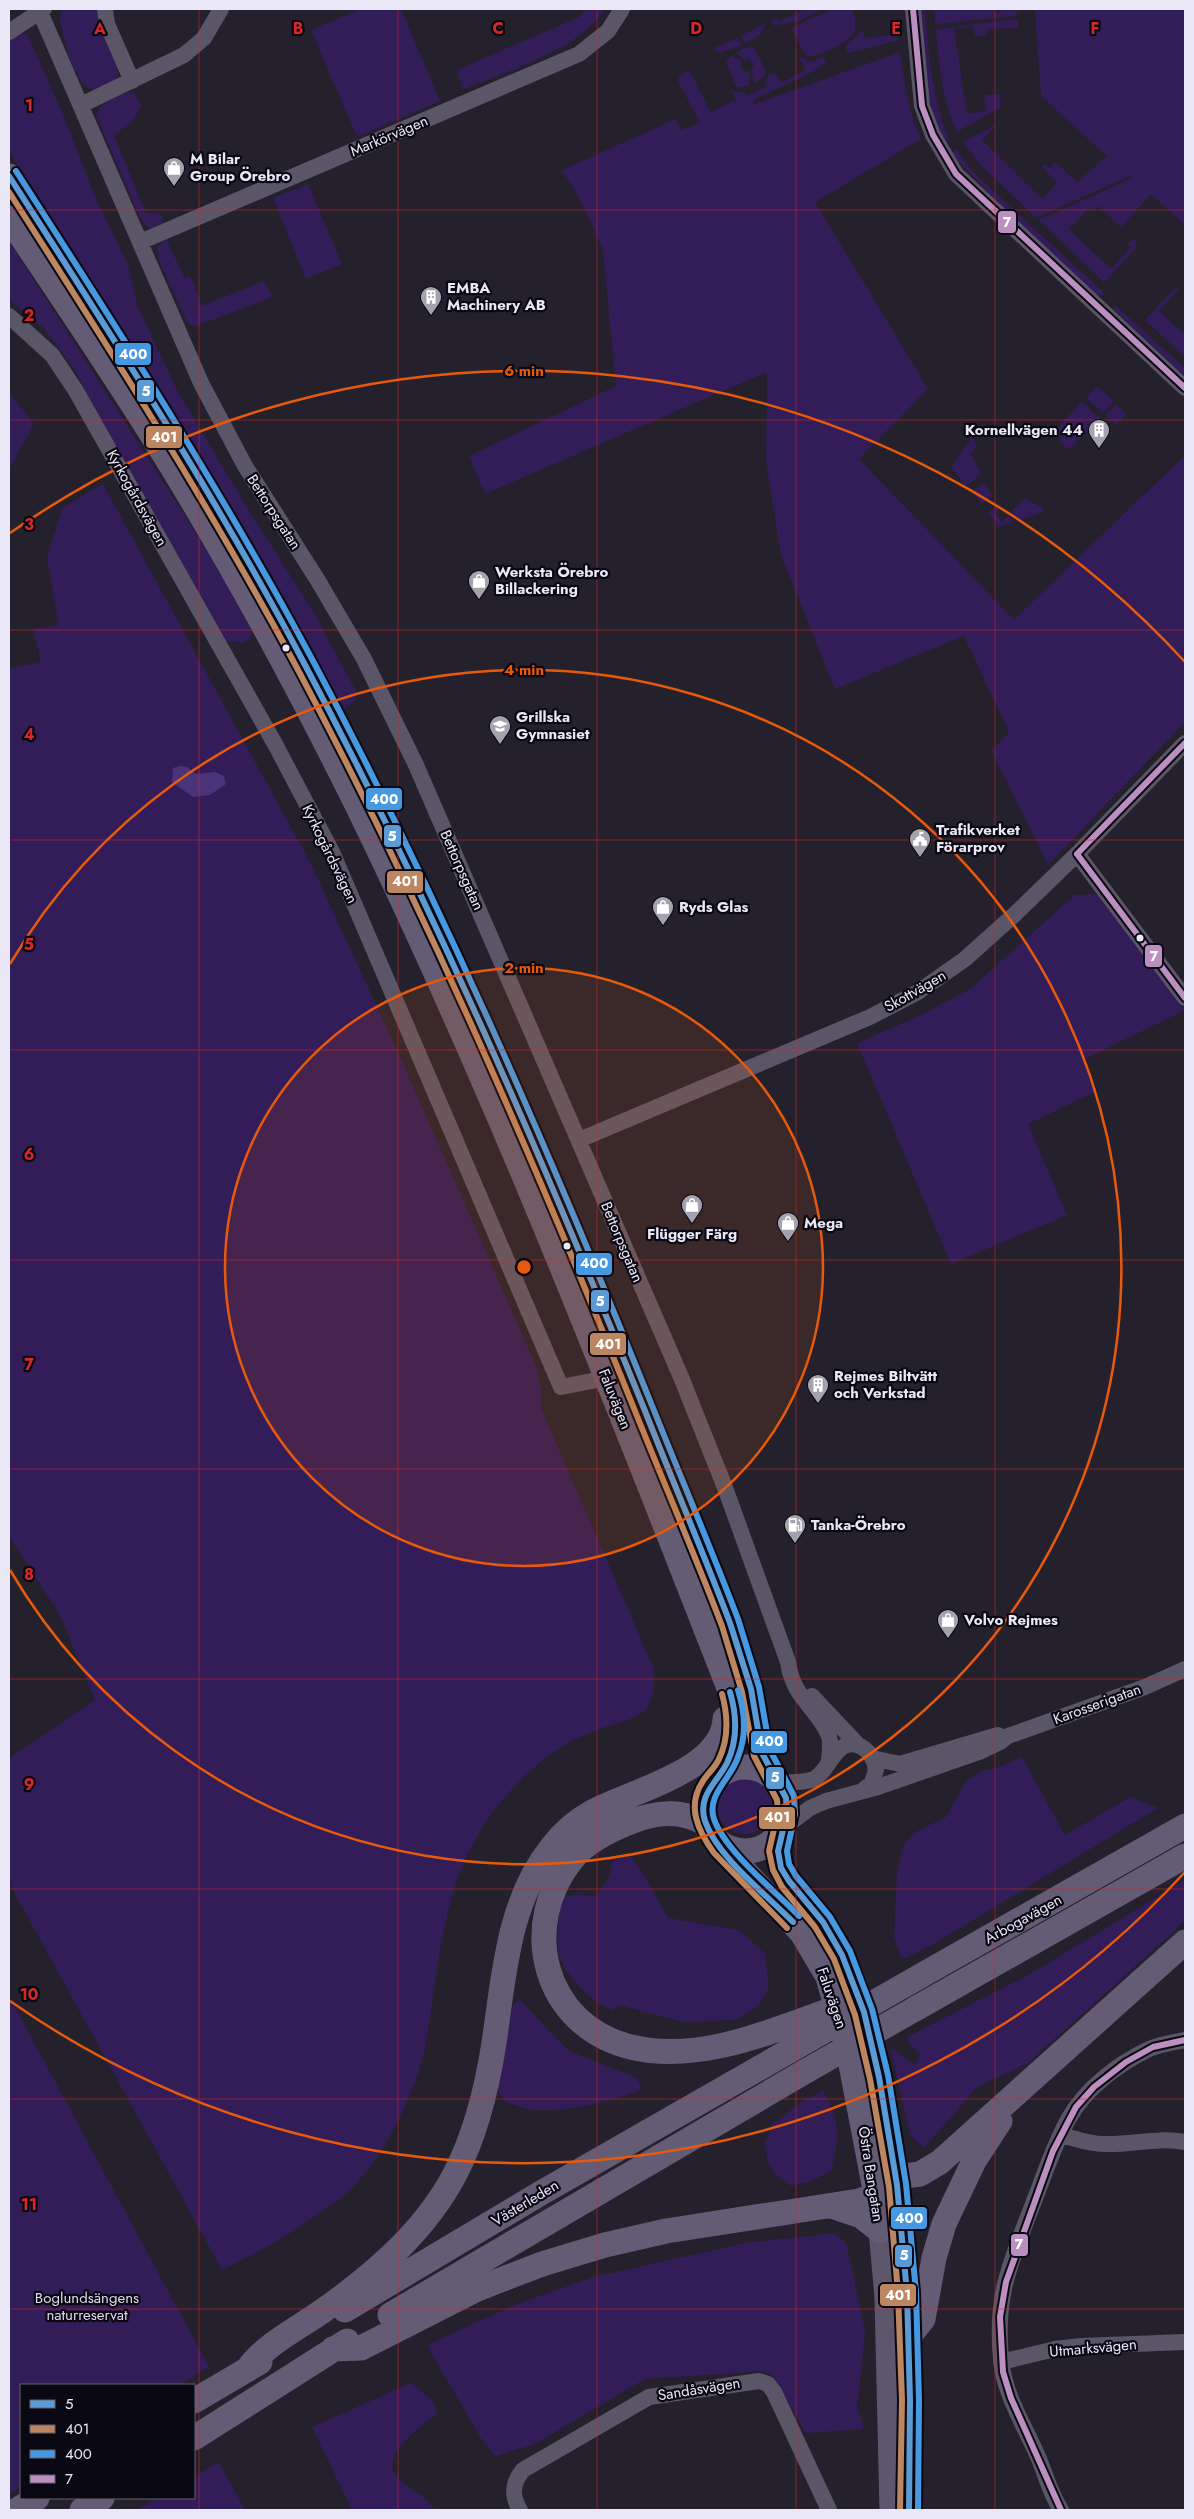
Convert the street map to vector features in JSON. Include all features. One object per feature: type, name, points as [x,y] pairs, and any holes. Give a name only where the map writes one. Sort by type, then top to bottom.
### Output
[{"type":"highway","name":"Faluvägen","points":[[9,176],[193,468],[252,569],[316,685],[430,917],[524,1149],[607,1378],[734,1706],[736,1723],[734,1742],[720,1775]]},
{"type":"highway","name":"Faluvägen","points":[[9,218],[146,426],[250,601],[388,869],[448,1000],[524,1149],[606,1318],[733,1630],[750,1688],[762,1752],[776,1780]]},
{"type":"highway","points":[[195,2401],[247,2370],[256,2357],[376,2282],[435,2206],[455,2174],[470,2138],[486,2083],[511,1936],[521,1904],[535,1872],[552,1846],[573,1825],[595,1811],[697,1762],[716,1746],[723,1734],[725,1720],[720,1687],[696,1605]]},
{"type":"highway","points":[[623,1799],[689,1786],[731,1769],[746,1767],[760,1769],[776,1780],[787,1805],[786,1820],[780,1832],[765,1846],[744,1850],[726,1846],[709,1830],[680,1814],[647,1817],[610,1831],[592,1841],[573,1858],[552,1891],[544,1919],[544,1952],[553,1984],[561,1999],[578,2019],[599,2035],[630,2047],[665,2051],[702,2048],[828,2019],[938,1966]]},
{"type":"highway","points":[[709,1830],[704,1802],[709,1788],[720,1775]]},
{"type":"highway","name":"Arbogavägen","points":[[860,2010],[1185,1826]]},
{"type":"highway","name":"Faluvägen","points":[[709,1830],[793,1922],[810,1944],[861,2041]]},
{"type":"highway","name":"Faluvägen","points":[[780,1832],[778,1859],[783,1872],[816,1912],[840,1951],[858,1994],[861,2041]]},
{"type":"highway","name":"Arbogavägen","points":[[861,2041],[914,2009],[1185,1856]]},
{"type":"highway","points":[[876,2195],[897,2176],[920,2174],[940,2162],[1185,1942]]},
{"type":"highway","name":"Västerleden","points":[[376,2282],[549,2188],[828,2019],[860,2010]]},
{"type":"highway","name":"Västerleden","points":[[399,2319],[806,2071],[861,2041]]},
{"type":"highway","name":"Östra Bangatan","points":[[861,2041],[867,2140],[876,2195]]},
{"type":"highway","name":"Östra Bangatan","points":[[861,2041],[897,2176]]},
{"type":"highway","points":[[910,2335],[923,2319],[932,2266],[944,2224],[974,2161],[999,2122],[1004,2104]]},
{"type":"highway","points":[[867,2140],[878,2144],[897,2176]]},
{"type":"highway","name":"Västerleden","points":[[202,2432],[333,2349],[399,2319],[564,2257],[625,2240],[686,2228],[859,2201],[876,2195]]},
{"type":"highway","points":[[829,2205],[861,2216],[880,2231]]},
{"type":"highway","points":[[17,2510],[35,2499]]},
{"type":"highway","points":[[82,2510],[100,2499]]},
{"type":"main road","name":"Östra Bangatan","points":[[897,2176],[908,2282],[910,2335],[909,2510]]},
{"type":"main road","name":"Östra Bangatan","points":[[876,2195],[885,2298],[890,2510]]},
{"type":"street","points":[[105,9],[107,24],[132,81]]},
{"type":"street","points":[[81,105],[184,55],[204,38],[221,9]]},
{"type":"street","name":"Markörvägen","points":[[140,242],[579,54],[608,31],[622,9]]},
{"type":"street","points":[[912,9],[922,106],[933,135],[956,174],[1185,388]]},
{"type":"street","points":[[9,32],[42,11]]},
{"type":"street","name":"Bettorpsgatan","points":[[42,11],[201,383],[222,425],[265,499],[317,579],[382,693],[434,807],[579,1140],[724,1485],[788,1662],[794,1685],[830,1738],[829,1760]]},
{"type":"street","points":[[9,25],[25,21]]},
{"type":"street","name":"Kyrkogårdsvägen","points":[[9,316],[52,356],[76,391],[275,744],[332,852],[561,1387],[607,1378]]},
{"type":"street","name":"Skottvägen","points":[[579,1140],[903,1001],[965,959],[1077,854],[1185,743]]},
{"type":"street","points":[[1077,854],[1185,998]]},
{"type":"street","name":"Bettorpsgatan","points":[[788,1662],[811,1695],[860,1746]]},
{"type":"street","name":"Karosserigatan","points":[[780,1832],[818,1804],[878,1788],[978,1752],[1000,1742],[1008,1736],[1145,1687],[1185,1669]]},
{"type":"street","name":"Karosserigatan","points":[[872,1758],[900,1764],[996,1735],[1008,1736]]},
{"type":"street","points":[[776,1780],[815,1778],[825,1769],[835,1752],[843,1747],[860,1746],[872,1758],[876,1770],[874,1778],[862,1791]]},
{"type":"street","points":[[1061,2510],[1048,2490],[1038,2459],[1016,2412],[1001,2362],[999,2327],[1003,2288],[1047,2168],[1069,2118],[1081,2102],[1112,2071],[1150,2049],[1185,2040]]},
{"type":"street","points":[[1062,2135],[1087,2142],[1104,2144],[1158,2139],[1185,2142]]},
{"type":"street","name":"Utmarksvägen","points":[[1001,2362],[1055,2349],[1081,2346],[1185,2342]]},
{"type":"street","name":"Sandåsvägen","points":[[520,2510],[513,2489],[516,2479],[523,2470],[638,2403],[661,2394],[759,2381],[768,2384],[774,2392],[829,2510]]},
{"type":"green space","points":[[63,9],[98,9],[98,26],[117,64],[118,74],[114,81],[99,89],[92,89],[83,84],[70,61],[59,19]]},
{"type":"green space","points":[[360,9],[401,9],[440,101],[357,137],[311,30]]},
{"type":"green space","points":[[586,9],[605,9],[594,23],[579,36],[561,47],[541,58],[463,90],[457,70],[579,17]]},
{"type":"green space","points":[[805,9],[822,9],[801,20],[774,26],[771,21],[776,18],[778,22]]},
{"type":"green space","points":[[832,9],[853,9],[855,28],[853,33],[835,48],[812,56],[806,56],[792,30],[793,27]]},
{"type":"green space","points":[[919,9],[925,9],[935,91],[949,138],[944,140],[937,124],[928,92]]},
{"type":"green space","points":[[934,9],[991,9],[999,13],[1003,9],[1019,9],[1015,16],[935,24]]},
{"type":"green space","points":[[1035,9],[1185,9],[1185,225],[1151,194],[1121,227],[1098,206],[1093,211],[1089,208],[1069,229],[1111,269],[1131,247],[1128,244],[1133,239],[1137,247],[1104,282],[1039,220],[1132,178],[1130,176],[1036,218],[981,165],[964,144],[964,141],[998,124],[982,140],[1042,199],[1057,183],[1042,167],[1044,164],[1050,168],[1055,162],[1077,182],[1107,156],[1041,96]]},
{"type":"green space","points":[[1018,19],[1018,28],[987,29],[986,36],[975,36],[973,26],[954,29],[967,114],[986,111],[984,95],[1000,94],[1001,107],[957,132],[945,95],[936,29]]},
{"type":"green space","points":[[890,21],[898,21],[899,40],[848,53],[845,46],[863,30],[864,38],[891,35]]},
{"type":"green space","points":[[765,23],[761,34],[745,44],[741,36]]},
{"type":"green space","points":[[27,33],[66,121],[93,192],[128,265],[137,305],[178,392],[251,514],[313,611],[357,693],[354,702],[343,710],[285,603],[9,151],[9,39]]},
{"type":"green space","points":[[738,38],[741,46],[719,53],[713,48]]},
{"type":"green space","points":[[749,46],[754,47],[766,72],[763,78],[753,84],[753,76],[750,70],[754,67],[750,59],[745,61],[736,53]]},
{"type":"green space","points":[[900,52],[910,107],[921,139],[815,202],[928,389],[859,459],[1014,620],[1185,455],[1185,722],[1048,865],[992,751],[1009,732],[964,636],[835,689],[781,555],[766,461],[767,372],[485,494],[469,456],[616,386],[603,250],[580,199],[562,170],[676,119],[681,130],[700,123],[678,81],[679,77],[689,70],[711,112],[736,100],[731,90],[740,93],[744,92],[746,96],[767,86],[765,81],[770,74],[776,74],[781,83],[806,70],[798,55],[810,62],[824,57],[826,63],[807,75],[757,98],[752,105]]},
{"type":"green space","points":[[732,55],[743,63],[740,64],[744,72],[747,71],[750,76],[749,85],[739,88],[736,86],[726,62]]},
{"type":"green space","points":[[134,92],[141,106],[133,121],[114,135],[146,213],[157,213],[162,216],[163,222],[160,226],[151,229],[140,218],[96,115],[107,102],[123,94]]},
{"type":"green space","points":[[955,148],[974,173],[1105,294],[1098,296],[1008,213],[951,154]]},
{"type":"green space","points":[[308,184],[342,264],[306,279],[273,198]]},
{"type":"green space","points":[[166,239],[185,278],[190,276],[202,306],[264,281],[272,297],[199,325],[191,325],[187,322],[159,261],[157,247]]},
{"type":"green space","points":[[9,241],[231,588],[252,633],[251,638],[241,644],[236,641],[226,641],[106,430],[76,372],[44,328],[9,300]]},
{"type":"green space","points":[[1177,286],[1179,289],[1159,311],[1185,335],[1185,357],[1145,320]]},
{"type":"green space","points":[[1115,305],[1185,368],[1185,377],[1115,311]]},
{"type":"green space","points":[[1097,386],[1114,401],[1103,413],[1086,398]]},
{"type":"green space","points":[[9,392],[34,424],[9,470]]},
{"type":"green space","points":[[1082,402],[1100,418],[1069,450],[1059,441],[1061,438],[1054,431]]},
{"type":"green space","points":[[1116,404],[1126,414],[1116,425],[1105,415]]},
{"type":"green space","points":[[972,437],[977,446],[970,454],[982,473],[966,486],[951,467]]},
{"type":"green space","points":[[983,483],[993,495],[982,504],[972,492]]},
{"type":"green space","points":[[103,484],[311,864],[398,1052],[537,1368],[541,1389],[541,1408],[653,1667],[654,1683],[651,1700],[646,1709],[635,1717],[591,1732],[558,1749],[516,1785],[482,1828],[463,1864],[450,1903],[438,1963],[427,2038],[419,2070],[407,2102],[391,2134],[362,2177],[347,2193],[313,2218],[249,2257],[222,2270],[9,1883],[9,1758],[95,1700],[60,1615],[9,1536],[9,669],[41,662],[33,629],[59,625],[47,557],[62,508]]},
{"type":"green space","points":[[1025,498],[1043,508],[1043,512],[1017,521],[1010,513]]},
{"type":"green space","points":[[999,504],[1002,508],[995,513],[1001,521],[1009,516],[1014,522],[999,527],[988,513]]},
{"type":"green space","points":[[1098,894],[1185,1010],[1083,1060],[1097,1091],[1028,1124],[1067,1215],[951,1264],[857,1043],[917,1017],[970,989],[1075,895]]},
{"type":"green space","points":[[1022,1757],[1065,1835],[1130,1797],[1158,1808],[932,1945],[907,1958],[901,1957],[894,1939],[897,1873],[904,1844],[914,1833],[946,1817],[966,1781],[983,1770],[994,1769]]},
{"type":"green space","points":[[740,1778],[750,1778],[765,1786],[771,1795],[773,1806],[771,1817],[765,1826],[750,1834],[740,1834],[729,1829],[722,1822],[717,1811],[717,1801],[722,1790],[729,1783]]},
{"type":"green space","points":[[628,1853],[643,1873],[668,1918],[739,1930],[765,1954],[769,1987],[759,2005],[736,2020],[684,2022],[619,2005],[612,2010],[587,1994],[573,1980],[563,1963],[558,1949],[561,1898],[577,1894],[594,1897],[609,1878],[612,1862]]},
{"type":"green space","points":[[1185,1880],[1185,1920],[1173,1932],[1028,2063],[977,2087],[924,2148],[910,2135],[890,2047],[915,2065],[920,2054],[910,2045],[907,2037],[1030,1974]]},
{"type":"green space","name":"Boglundsängens naturreservat","points":[[9,1996],[209,2367],[181,2384],[20,2384],[20,2487],[9,2494]]},
{"type":"green space","points":[[520,2000],[569,2051],[637,2078],[642,2090],[603,2102],[562,2109],[535,2110],[505,2102],[495,2085],[513,2005]]},
{"type":"green space","points":[[823,2091],[833,2111],[837,2130],[836,2149],[831,2171],[811,2181],[791,2186],[774,2173],[767,2159],[765,2143],[772,2124],[806,2099]]},
{"type":"green space","points":[[835,2233],[847,2245],[865,2333],[857,2406],[864,2429],[806,2433],[772,2374],[760,2371],[645,2379],[535,2444],[495,2456],[480,2437],[427,2345],[512,2306],[593,2277],[746,2243]]},
{"type":"green space","points":[[411,2383],[433,2401],[437,2414],[400,2447],[392,2463],[393,2470],[401,2481],[428,2501],[434,2510],[352,2510],[312,2427]]},
{"type":"green space","points":[[219,2462],[245,2510],[137,2510],[156,2499],[195,2499],[195,2476]]},
{"type":"shaded area","points":[[187,767],[196,774],[215,772],[224,776],[226,784],[210,795],[193,797],[172,782],[173,768]]},
{"type":"transit line","name":"7","points":[[913,9],[922,106],[933,135],[956,174],[1185,388]]},
{"type":"transit line","name":"400","points":[[16,171],[131,351],[206,473],[278,596],[405,842],[534,1123],[707,1539],[738,1619],[759,1687],[770,1750],[794,1796],[795,1814],[787,1851],[789,1864],[796,1876],[830,1917],[850,1951],[872,2009],[888,2075],[906,2184],[916,2292],[919,2400],[918,2510]]},
{"type":"transit line","name":"5","points":[[9,176],[162,416],[235,539],[304,663],[397,846],[526,1127],[606,1316],[730,1623],[751,1689],[762,1753],[786,1798],[787,1813],[778,1851],[781,1868],[789,1881],[823,1922],[842,1955],[864,2012],[879,2077],[897,2185],[907,2293],[910,2400],[909,2510]]},
{"type":"transit line","name":"401","points":[[9,192],[121,368],[229,546],[297,668],[390,851],[519,1132],[722,1626],[742,1692],[754,1756],[777,1800],[778,1812],[769,1851],[773,1870],[782,1887],[815,1927],[834,1959],[855,2015],[870,2079],[889,2187],[898,2293],[902,2400],[900,2510]]},
{"type":"transit line","name":"7","points":[[1077,854],[1185,743]]},
{"type":"transit line","name":"7","points":[[1077,854],[1185,998]]},
{"type":"transit line","name":"400","points":[[738,1690],[743,1715],[743,1740],[735,1765],[720,1787],[713,1802],[714,1819],[720,1831],[739,1857],[799,1916]]},
{"type":"transit line","name":"5","points":[[730,1692],[734,1710],[735,1737],[727,1763],[706,1796],[703,1812],[705,1821],[711,1835],[731,1862],[793,1922]]},
{"type":"transit line","name":"401","points":[[722,1694],[726,1719],[725,1743],[717,1762],[698,1790],[695,1800],[696,1818],[703,1836],[714,1853],[787,1928]]},
{"type":"transit line","name":"7","points":[[1061,2510],[1011,2398],[1003,2372],[1000,2317],[1006,2282],[1053,2151],[1076,2107],[1094,2087],[1126,2062],[1153,2047],[1185,2040]]},
{"type":"place","name":"M Bilar Group Örebro","points":[[174,187]]},
{"type":"place","name":"EMBA Machinery AB","points":[[431,316]]},
{"type":"place","name":"Kornellvägen 44","points":[[1099,449]]},
{"type":"place","name":"Werksta Örebro Billackering","points":[[479,600]]},
{"type":"place","name":"Grillska Gymnasiet","points":[[500,745]]},
{"type":"place","name":"Trafikverket Förarprov","points":[[920,858]]},
{"type":"place","name":"Ryds Glas","points":[[663,926]]},
{"type":"place","name":"Flügger Färg","points":[[692,1224]]},
{"type":"place","name":"Mega","points":[[788,1242]]},
{"type":"place","name":"Rejmes Biltvätt och Verkstad","points":[[818,1404]]},
{"type":"place","name":"Tanka-Örebro","points":[[795,1544]]},
{"type":"place","name":"Volvo Rejmes","points":[[948,1639]]}]
